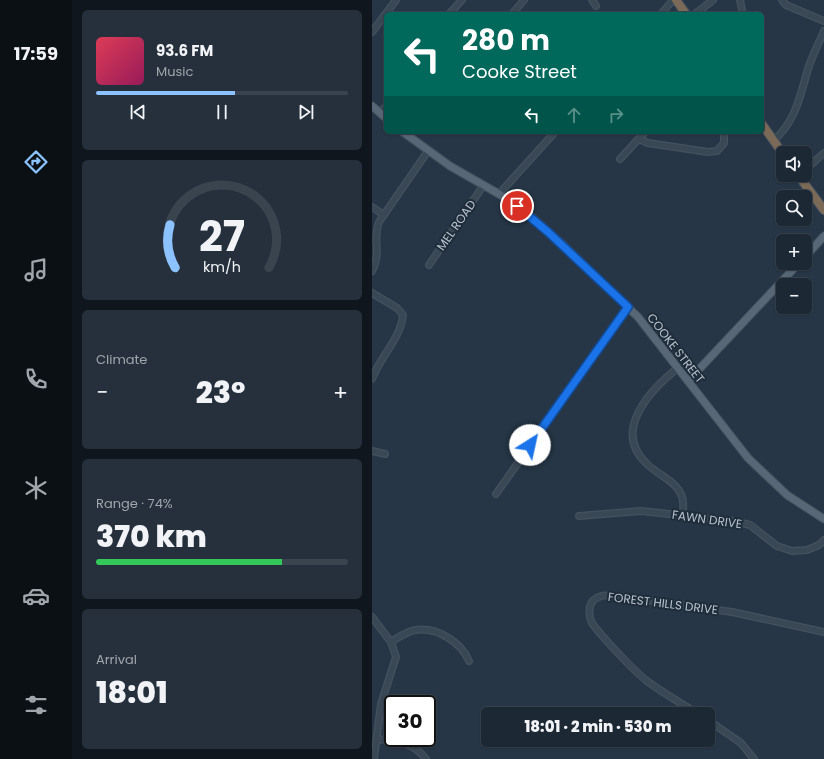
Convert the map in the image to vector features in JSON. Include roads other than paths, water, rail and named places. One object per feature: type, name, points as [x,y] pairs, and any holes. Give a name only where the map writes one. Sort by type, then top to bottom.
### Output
[{"type":"highway","points":[[675,0],[684,12]]},
{"type":"highway","points":[[764,127],[777,146]]},
{"type":"highway","points":[[805,182],[824,210]]},
{"type":"main road","points":[[372,106],[384,116]]},
{"type":"main road","name":"COOKE STREET","points":[[406,134],[428,151],[483,186],[499,194],[532,217],[628,307],[678,368],[730,436],[754,463],[787,495],[824,519]]},
{"type":"main road","points":[[812,249],[824,236]]},
{"type":"main road","points":[[688,381],[792,270]]},
{"type":"street","points":[[387,12],[396,0]]},
{"type":"street","points":[[451,12],[462,0]]},
{"type":"street","points":[[514,12],[524,0]]},
{"type":"street","points":[[592,0],[596,6]]},
{"type":"street","points":[[663,12],[675,0]]},
{"type":"street","points":[[698,12],[713,0]]},
{"type":"street","points":[[740,0],[743,12]]},
{"type":"street","points":[[782,0],[786,5],[824,21]]},
{"type":"street","points":[[372,32],[384,16]]},
{"type":"street","points":[[774,141],[788,125],[798,104],[804,89],[808,68],[824,31]]},
{"type":"street","points":[[380,113],[384,108]]},
{"type":"street","points":[[499,194],[553,134]]},
{"type":"street","points":[[620,159],[643,134]]},
{"type":"street","points":[[639,139],[648,143],[708,152],[717,151],[724,143],[724,134]]},
{"type":"street","points":[[372,271],[378,258],[376,231],[384,215],[428,151]]},
{"type":"street","points":[[812,164],[824,153]]},
{"type":"street","name":"MEL ROAD","points":[[429,264],[483,186]]},
{"type":"street","points":[[372,207],[384,215]]},
{"type":"street","points":[[372,292],[397,308],[403,315],[402,325],[376,368],[372,379]]},
{"type":"street","points":[[496,494],[628,307]]},
{"type":"street","points":[[678,368],[652,390],[634,421],[633,441],[646,464],[677,487],[683,498],[683,515]]},
{"type":"street","points":[[372,451],[385,454]]},
{"type":"street","name":"FAWN DRIVE","points":[[579,516],[641,511],[734,520],[750,525],[777,546],[792,551],[808,550],[819,545],[824,540]]},
{"type":"street","name":"FOREST HILLS DRIVE","points":[[687,707],[646,680],[600,632],[592,622],[589,613],[591,605],[596,598],[605,595],[617,596],[732,612],[824,632]]},
{"type":"street","points":[[372,617],[391,642],[395,651],[395,662],[381,704],[374,759]]},
{"type":"street","points":[[391,642],[416,630],[432,631],[452,640],[466,653],[470,661]]},
{"type":"street","points":[[715,725],[741,743],[754,759]]},
{"type":"street","points":[[377,739],[408,744],[421,753],[426,759]]}]
